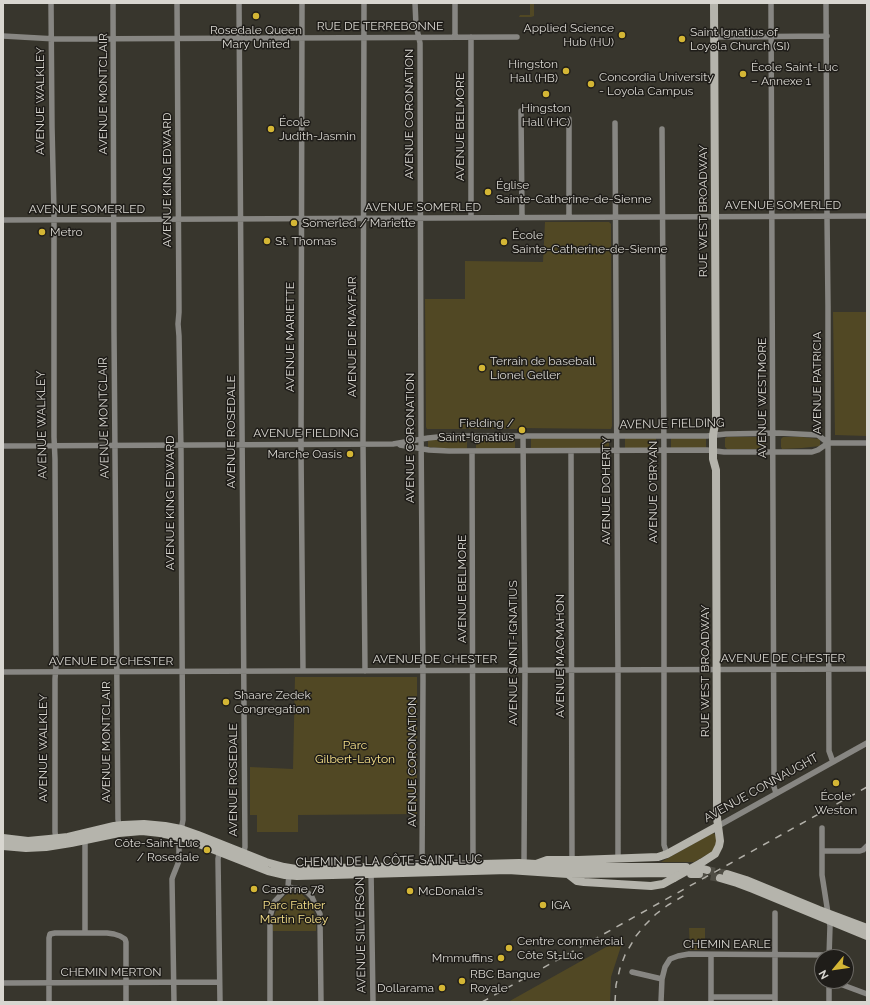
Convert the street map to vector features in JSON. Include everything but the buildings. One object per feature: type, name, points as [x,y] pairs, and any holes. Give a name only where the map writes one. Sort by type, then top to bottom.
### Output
[{"type":"street","name":"AVENUE WALKLEY","points":[[51,3],[54,220],[55,832],[57,842]]},
{"type":"street","name":"AVENUE MONTCLAIR","points":[[113,3],[119,829]]},
{"type":"street","name":"AVENUE KING EDWARD","points":[[174,1002],[172,880],[179,861],[178,843],[183,820],[180,336],[178,324],[178,3]]},
{"type":"street","name":"AVENUE ROSEDALE","points":[[239,3],[245,846],[243,857]]},
{"type":"street","name":"AVENUE MARIETTE","points":[[302,3],[301,444],[304,671]]},
{"type":"street","name":"AVENUE DE MAYFAIR","points":[[364,3],[363,444],[365,671]]},
{"type":"street","name":"AVENUE CORONATION","points":[[415,3],[416,22],[420,43],[422,869]]},
{"type":"street","points":[[455,3],[455,37]]},
{"type":"street","name":"RUE WEST BROADWAY","points":[[697,869],[713,856],[718,849],[720,841],[717,800],[716,470],[718,459],[716,451],[714,3]]},
{"type":"street","name":"AVENUE WESTMORE","points":[[771,3],[774,787],[776,793]]},
{"type":"street","name":"AVENUE PATRICIA","points":[[826,3],[829,752],[833,762]]},
{"type":"street","name":"RUE DE TERREBONNE","points":[[3,36],[52,39],[517,37]]},
{"type":"street","points":[[714,37],[826,36]]},
{"type":"street","name":"AVENUE BELMORE","points":[[471,37],[471,217]]},
{"type":"street","points":[[522,111],[522,217]]},
{"type":"street","points":[[569,119],[569,217]]},
{"type":"street","name":"AVENUE DOHERTY","points":[[615,123],[618,859]]},
{"type":"street","name":"AVENUE O'BRYAN","points":[[662,129],[664,845],[667,854]]},
{"type":"street","name":"AVENUE SOMERLED","points":[[3,220],[867,216]]},
{"type":"street","name":"AVENUE FIELDING","points":[[3,446],[394,444],[448,436],[663,436],[773,434],[818,435],[828,443]]},
{"type":"street","name":"AVENUE SAINT-IGNATIUS","points":[[523,436],[524,867]]},
{"type":"street","name":"AVENUE FIELDING","points":[[394,444],[421,449],[449,451],[773,452],[815,451],[828,443],[867,443]]},
{"type":"street","name":"AVENUE BELMORE","points":[[472,451],[473,867]]},
{"type":"street","name":"AVENUE MACMAHON","points":[[571,451],[572,860]]},
{"type":"street","name":"AVENUE DE CHESTER","points":[[3,672],[867,669]]},
{"type":"street","name":"AVENUE CONNAUGHT","points":[[667,854],[867,743]]},
{"type":"street","points":[[822,828],[822,875],[828,917],[829,949]]},
{"type":"street","name":"CHEMIN DE LA CÔTE-SAINT-LUC","points":[[3,846],[31,848],[119,829],[160,833],[180,833],[188,839],[220,848],[243,857],[268,871],[289,872],[304,876],[371,871],[473,867],[508,870],[547,860],[658,857],[667,854]]},
{"type":"street","points":[[84,836],[85,933]]},
{"type":"street","name":"CHEMIN DE LA CÔTE-SAINT-LUC","points":[[3,838],[57,842]]},
{"type":"street","points":[[822,851],[860,851],[864,850],[867,846]]},
{"type":"street","name":"AVENUE ROSEDALE","points":[[220,848],[218,859],[220,1002]]},
{"type":"street","name":"CHEMIN DE LA CÔTE-SAINT-LUC","points":[[536,864],[564,867],[697,869]]},
{"type":"street","name":"CHEMIN DE LA CÔTE-SAINT-LUC","points":[[524,867],[568,874],[675,876]]},
{"type":"street","name":"CHEMIN DE LA CÔTE-SAINT-LUC","points":[[568,874],[577,880],[584,882],[651,886],[663,884],[675,876],[697,869]]},
{"type":"street","name":"AVENUE SILVERSON","points":[[371,871],[373,1002]]},
{"type":"street","points":[[270,1002],[270,917],[275,901],[288,887],[289,872]]},
{"type":"street","points":[[724,876],[746,880],[867,936]]},
{"type":"street","points":[[288,887],[300,889],[308,893],[312,897],[320,914],[321,1002]]},
{"type":"street","points":[[711,955],[711,999],[775,1000],[775,913]]},
{"type":"street","points":[[828,917],[867,928]]},
{"type":"street","points":[[49,1002],[48,938],[50,934],[55,933],[107,933],[120,936],[125,939],[126,1002]]},
{"type":"street","name":"CHEMIN EARLE","points":[[660,1002],[662,979],[665,967],[670,959],[674,957],[683,955],[814,956]]},
{"type":"street","points":[[632,972],[662,979]]},
{"type":"street","name":"CHEMIN MERTON","points":[[3,983],[219,982]]},
{"type":"street","points":[[829,1002],[830,989]]},
{"type":"street","points":[[853,989],[867,994]]},
{"type":"green space","points":[[530,3],[534,3],[534,16],[519,17],[520,15],[530,15]]},
{"type":"green space","points":[[545,222],[609,222],[611,224],[611,429],[427,429],[425,299],[465,299],[465,261],[543,262]]},
{"type":"green space","points":[[833,312],[867,312],[867,436],[835,435]]},
{"type":"green space","points":[[763,437],[765,439],[764,448],[727,449],[725,447],[725,438]]},
{"type":"green space","points":[[783,437],[819,439],[820,446],[782,449],[781,439]]},
{"type":"green space","points":[[467,438],[467,450],[428,447],[428,441],[430,440]]},
{"type":"green space","points":[[476,438],[515,438],[515,449],[476,450]]},
{"type":"green space","points":[[531,438],[609,438],[609,449],[531,449]]},
{"type":"green space","points":[[625,438],[656,438],[656,448],[625,448]]},
{"type":"green space","points":[[671,438],[706,438],[706,448],[671,448]]},
{"type":"green space","name":"Parc Gilbert-Layton","points":[[295,677],[417,677],[417,814],[298,815],[298,832],[257,832],[257,815],[250,815],[250,767],[293,769]]},
{"type":"green space","points":[[713,833],[716,835],[717,843],[714,850],[694,862],[661,862]]},
{"type":"green space","name":"Parc Father Martin Foley","points":[[293,892],[302,894],[309,901],[316,918],[316,931],[273,931],[273,919],[279,903],[287,894]]},
{"type":"green space","points":[[689,928],[705,928],[705,950],[690,950]]},
{"type":"green space","points":[[624,937],[611,977],[610,1002],[508,1002]]},
{"type":"tunnel","points":[[707,870],[727,874]]},
{"type":"tunnel","points":[[699,874],[720,878]]},
{"type":"railway","points":[[482,1002],[867,787]]},
{"type":"railway","points":[[615,1002],[616,985],[620,968],[625,955],[636,936],[656,914],[685,895]]},
{"type":"place","name":"Rosedale Queen Mary United","points":[[256,16]]},
{"type":"place","name":"Applied Science Hub (HU)","points":[[622,35]]},
{"type":"place","name":"Saint Ignatius of Loyola Church (SI)","points":[[682,39]]},
{"type":"place","name":"Hingston Hall (HB)","points":[[566,71]]},
{"type":"place","name":"École Saint-Luc – Annexe 1","points":[[743,74]]},
{"type":"place","name":"Concordia University - Loyola Campus","points":[[591,84]]},
{"type":"place","name":"Hingston Hall (HC)","points":[[546,94]]},
{"type":"place","name":"École Judith-Jasmin","points":[[271,129]]},
{"type":"place","name":"Église Sainte-Catherine-de-Sienne","points":[[488,192]]},
{"type":"place","name":"Somerled / Mariette","points":[[294,223]]},
{"type":"place","name":"Metro","points":[[42,232]]},
{"type":"place","name":"St. Thomas","points":[[267,241]]},
{"type":"place","name":"École Sainte-Catherine-de-Sienne","points":[[504,242]]},
{"type":"place","name":"Terrain de baseball Lionel Geller","points":[[482,368]]},
{"type":"place","name":"Fielding / Saint-Ignatius","points":[[522,430]]},
{"type":"place","name":"Marche Oasis","points":[[350,454]]},
{"type":"place","name":"Shaare Zedek Congregation","points":[[226,702]]},
{"type":"place","name":"École Weston","points":[[836,783]]},
{"type":"place","name":"Côte-Saint-Luc / Rosedale","points":[[207,850]]},
{"type":"place","name":"Caserne 78","points":[[254,889]]},
{"type":"place","name":"McDonald's","points":[[410,891]]},
{"type":"place","name":"IGA","points":[[543,905]]},
{"type":"place","name":"Centre commercial Côte St-Luc","points":[[509,948]]},
{"type":"place","name":"Mmmuffins","points":[[501,958]]},
{"type":"place","name":"RBC Banque Royale","points":[[462,981]]},
{"type":"place","name":"Dollarama","points":[[442,988]]}]
